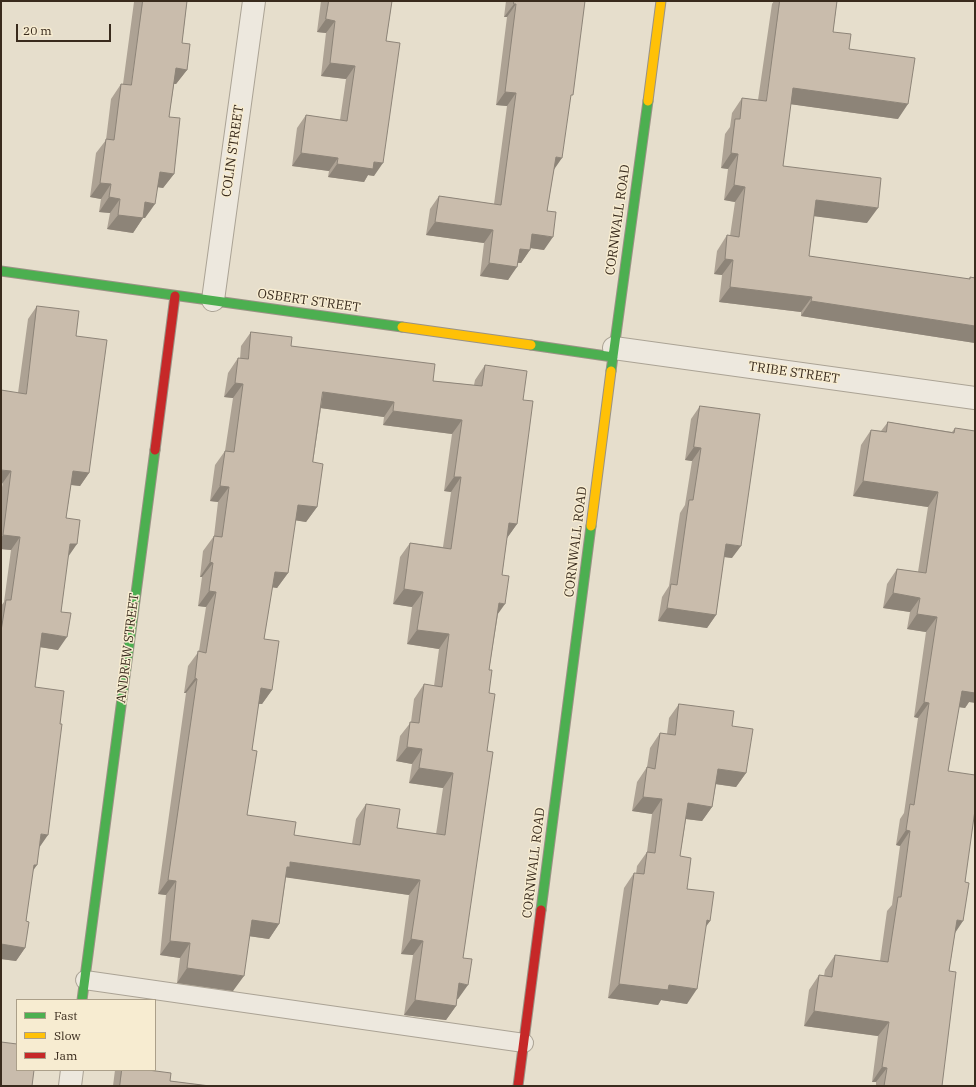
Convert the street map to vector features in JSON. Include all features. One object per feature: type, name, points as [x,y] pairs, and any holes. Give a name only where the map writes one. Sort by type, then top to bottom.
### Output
[{"type":"street","name":"COLIN STREET","points":[[213,300],[254,1]]},
{"type":"street","name":"CORNWALL ROAD","points":[[518,1086],[613,352],[661,1]]},
{"type":"street","name":"OSBERT STREET","points":[[1,271],[175,296],[613,352]]},
{"type":"street","name":"ANDREW STREET","points":[[82,999],[175,296]]},
{"type":"street","name":"TRIBE STREET","points":[[613,352],[975,398]]},
{"type":"street","points":[[70,1086],[72,1071]]},
{"type":"lane","points":[[85,980],[524,1043]]},
{"type":"building","points":[[143,1],[187,1],[182,43],[190,44],[187,70],[176,68],[169,117],[180,118],[174,174],[160,172],[155,204],[145,202],[143,218],[118,215],[120,199],[109,197],[111,184],[100,183],[106,139],[114,140],[121,84],[131,85]]},
{"type":"building","points":[[329,1],[392,1],[386,41],[400,43],[383,163],[374,162],[373,169],[337,164],[338,158],[301,153],[306,115],[347,121],[355,66],[330,63],[335,21],[326,19]]},
{"type":"building","points":[[514,1],[585,1],[573,95],[571,95],[562,158],[556,157],[547,211],[556,212],[553,237],[532,234],[530,250],[520,249],[517,267],[489,263],[493,230],[435,222],[439,196],[501,205],[516,93],[505,92],[516,4],[514,4]]},
{"type":"building","points":[[780,1],[837,1],[833,32],[851,34],[849,49],[915,58],[908,104],[793,88],[783,166],[881,178],[878,208],[816,200],[809,256],[970,279],[970,277],[975,278],[975,326],[811,301],[812,297],[730,287],[733,260],[725,259],[727,235],[739,237],[745,187],[734,185],[738,154],[731,153],[735,119],[740,119],[742,98],[766,101]]},
{"type":"building","points":[[37,306],[79,311],[76,336],[107,340],[89,473],[73,471],[66,518],[80,520],[77,544],[70,544],[61,612],[71,613],[67,637],[42,633],[35,687],[64,691],[60,724],[62,724],[48,835],[41,834],[37,865],[34,865],[26,921],[29,922],[25,948],[1,944],[1,631],[6,600],[11,600],[20,537],[3,535],[11,471],[1,470],[1,390],[26,394]]},
{"type":"building","points":[[251,332],[292,337],[291,346],[435,364],[433,381],[482,386],[485,365],[527,371],[523,400],[533,401],[517,524],[509,523],[502,575],[509,576],[505,604],[499,603],[489,670],[492,670],[489,693],[495,694],[487,751],[493,752],[463,958],[472,959],[468,985],[459,983],[456,1006],[415,1000],[423,941],[411,939],[420,880],[290,862],[290,867],[287,867],[279,924],[252,920],[244,976],[187,968],[190,943],[170,941],[176,881],[168,880],[197,679],[195,678],[198,651],[206,653],[216,592],[209,591],[213,563],[210,562],[214,536],[222,537],[229,487],[220,486],[225,451],[234,452],[243,384],[235,383],[238,358],[248,359]],"holes":[[[323,392],[394,402],[393,411],[462,420],[454,477],[461,477],[451,549],[410,543],[404,589],[423,592],[417,630],[449,634],[442,687],[424,684],[419,723],[410,722],[407,747],[422,749],[419,768],[453,773],[445,835],[397,828],[400,809],[366,804],[360,845],[294,835],[296,822],[247,815],[257,751],[252,750],[261,688],[272,690],[279,641],[264,639],[275,572],[288,573],[298,505],[317,507],[323,464],[313,462]]]},
{"type":"building","points":[[700,406],[760,414],[741,546],[726,544],[716,615],[667,608],[671,584],[677,585],[689,500],[693,500],[701,448],[694,447]]},
{"type":"building","points":[[888,422],[954,433],[955,428],[975,431],[975,693],[962,691],[948,771],[975,775],[975,810],[965,882],[969,883],[963,921],[957,920],[949,971],[956,972],[942,1086],[884,1086],[887,1068],[882,1067],[889,1022],[814,1011],[819,975],[832,977],[835,955],[888,962],[898,897],[901,897],[910,831],[906,830],[910,804],[914,805],[929,703],[924,702],[937,617],[917,614],[920,598],[893,593],[897,569],[926,573],[938,492],[863,481],[871,430],[886,432]]},
{"type":"building","points":[[679,704],[734,711],[732,726],[753,729],[746,773],[718,769],[712,807],[688,803],[680,856],[691,858],[687,889],[714,892],[710,921],[707,920],[697,989],[669,985],[668,990],[619,984],[634,873],[644,874],[647,852],[655,853],[662,799],[643,797],[647,767],[655,769],[660,733],[675,735]]},
{"type":"building","points":[[1,1042],[16,1044],[16,1071],[34,1071],[32,1086],[1,1086]]},
{"type":"building","points":[[122,1071],[156,1071],[171,1073],[170,1081],[210,1086],[120,1086]]},
{"type":"traffic: fast","points":[[611,371],[648,101]]},
{"type":"traffic: fast","points":[[1,271],[402,327]]},
{"type":"traffic: fast","points":[[531,345],[613,357]]},
{"type":"traffic: fast","points":[[82,999],[155,450]]},
{"type":"traffic: fast","points":[[541,910],[591,526]]},
{"type":"traffic: slow","points":[[648,101],[661,1]]},
{"type":"traffic: slow","points":[[402,327],[531,345]]},
{"type":"traffic: slow","points":[[591,526],[611,371]]},
{"type":"traffic: jam","points":[[155,450],[175,296]]},
{"type":"traffic: jam","points":[[518,1086],[541,910]]}]
